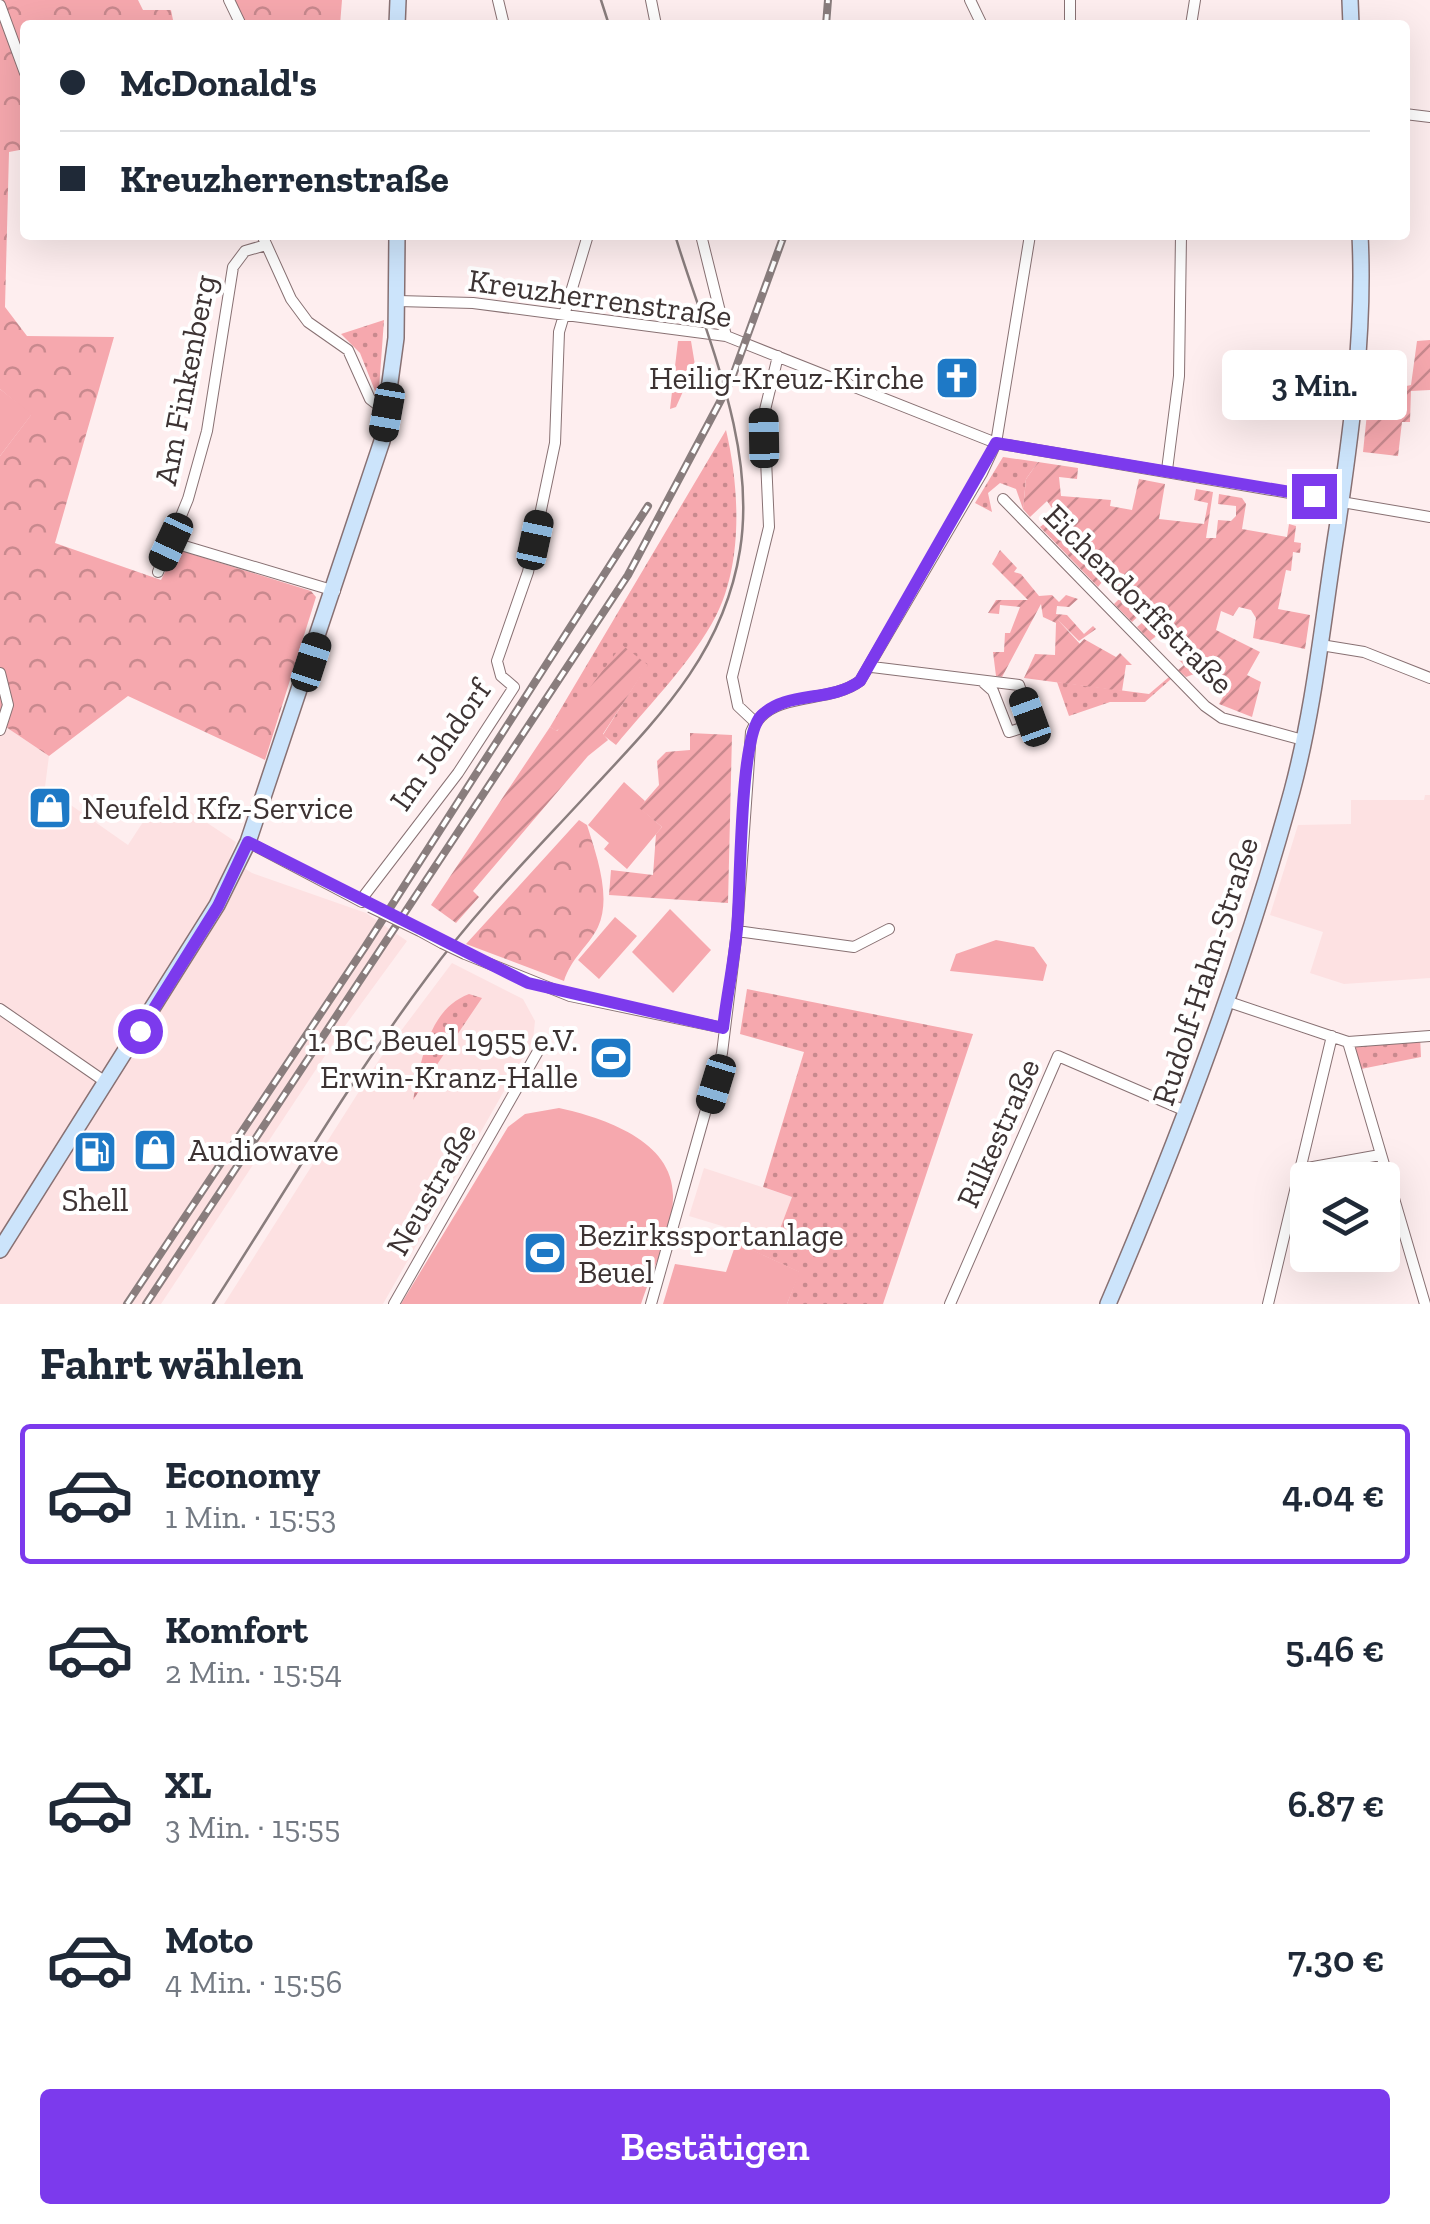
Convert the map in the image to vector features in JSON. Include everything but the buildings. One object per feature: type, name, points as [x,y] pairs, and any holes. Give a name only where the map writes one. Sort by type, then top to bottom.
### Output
[{"type":"street","points":[[0,4],[20,59]]},
{"type":"street","points":[[264,240],[291,299],[308,322],[348,350],[370,398],[387,412]]},
{"type":"street","name":"Am Finkenberg","points":[[158,572],[207,431],[232,267],[245,251],[264,240]]},
{"type":"street","points":[[0,1250],[218,906],[248,842],[372,478],[387,412],[398,301],[397,240]]},
{"type":"street","points":[[562,316],[586,240]]},
{"type":"street","points":[[702,240],[726,336]]},
{"type":"street","points":[[651,1304],[716,1084],[737,931],[747,757],[755,722],[776,705],[848,690],[872,666],[996,443],[1029,240]]},
{"type":"street","points":[[1167,470],[1179,376],[1182,240]]},
{"type":"street","name":"Rudolf-Hahn-Straße","points":[[1108,1304],[1188,1112],[1265,885],[1303,740],[1341,500],[1360,330],[1360,240]]},
{"type":"street","name":"Kreuzherrenstraße","points":[[398,301],[474,303],[726,336],[996,443],[1430,517]]},
{"type":"street","name":"Im Johdorf","points":[[365,904],[514,687],[501,676],[497,661],[528,572],[555,443],[562,316]]},
{"type":"street","points":[[755,722],[738,706],[732,677],[768,527],[764,414],[778,356]]},
{"type":"street","name":"Eichendorffstraße","points":[[1003,500],[1204,706],[1222,718],[1303,740]]},
{"type":"street","points":[[171,542],[334,592]]},
{"type":"street","points":[[1320,645],[1364,652],[1430,678]]},
{"type":"street","points":[[872,666],[1019,685],[1030,717],[1028,726],[1008,732],[993,691],[984,682]]},
{"type":"street","points":[[0,673],[8,705],[0,730]]},
{"type":"street","points":[[248,842],[442,943],[570,996],[723,1028]]},
{"type":"street","points":[[737,931],[854,947],[889,929]]},
{"type":"street","points":[[1226,1001],[1348,1042],[1430,1036]]},
{"type":"street","points":[[0,1009],[107,1083]]},
{"type":"street","points":[[1304,1162],[1332,1036]]},
{"type":"street","points":[[1348,1042],[1424,1304]]},
{"type":"street","name":"Neustraße","points":[[394,1304],[541,1046]]},
{"type":"street","name":"Rilkestraße","points":[[950,1304],[1058,1056],[1188,1112]]},
{"type":"street","points":[[1341,1162],[1380,1155]]},
{"type":"street","points":[[1268,1304],[1290,1217]]},
{"type":"shaded area","points":[[0,723],[49,756],[45,787],[128,845],[162,793],[236,842],[229,859],[252,873],[366,913],[407,941],[342,1030],[161,1304],[0,1304]]},
{"type":"shaded area","points":[[1425,795],[1430,795],[1430,978],[1344,984],[1310,973],[1323,932],[1270,915],[1298,825],[1351,824],[1351,800],[1424,800]]},
{"type":"shaded area","points":[[452,963],[523,999],[535,1021],[533,1040],[383,1304],[224,1304],[379,1060]]},
{"type":"shaded area","points":[[704,1168],[792,1197],[775,1242],[689,1216]]},
{"type":"green space","points":[[0,0],[138,0],[143,10],[171,10],[173,20],[20,20],[20,150],[9,152],[5,307],[27,336],[114,337],[55,543],[161,580],[173,556],[182,551],[311,591],[316,597],[265,760],[128,696],[49,756],[0,723],[0,456],[31,415],[0,389]]},
{"type":"green space","points":[[232,0],[342,0],[340,20],[242,20]]},
{"type":"green space","points":[[384,320],[379,389],[375,391],[360,353],[341,334]]},
{"type":"green space","points":[[1430,340],[1430,390],[1411,391],[1410,422],[1402,422],[1398,456],[1363,452],[1369,394],[1411,385],[1417,341]]},
{"type":"green space","points":[[678,341],[691,341],[695,365],[676,407],[670,409]]},
{"type":"green space","points":[[0,389],[32,414],[0,456]]},
{"type":"green space","points":[[726,430],[736,504],[734,555],[722,603],[711,625],[678,672],[616,745],[603,735],[647,665],[556,731],[550,727]]},
{"type":"green space","points":[[1003,457],[1038,462],[1026,479],[1023,509],[1016,489],[1000,483],[988,493],[992,512],[975,503]]},
{"type":"green space","points":[[1038,462],[1078,468],[1077,479],[1059,477],[1061,496],[1111,500],[1110,506],[1132,510],[1139,479],[1165,484],[1159,519],[1204,524],[1208,503],[1194,500],[1196,489],[1213,492],[1206,538],[1216,538],[1218,520],[1231,521],[1236,516],[1236,506],[1218,504],[1219,494],[1242,498],[1246,504],[1242,529],[1287,537],[1289,524],[1296,526],[1294,542],[1301,543],[1300,553],[1293,552],[1278,609],[1310,615],[1305,649],[1253,638],[1256,618],[1251,610],[1239,607],[1233,616],[1221,611],[1216,630],[1260,652],[1247,675],[1261,682],[1252,717],[1219,704],[1231,683],[1220,677],[1226,666],[1215,660],[1203,679],[1197,673],[1186,677],[1178,670],[1184,665],[1178,659],[1189,648],[1177,635],[1168,642],[1159,634],[1150,641],[1137,627],[1143,622],[1156,634],[1170,621],[1158,608],[1151,614],[1146,609],[1132,622],[1114,604],[1120,598],[1134,612],[1146,601],[1137,592],[1124,595],[1115,586],[1125,576],[1107,563],[1095,575],[1102,582],[1098,587],[1040,527],[1056,514],[1047,501],[1030,517],[1023,509],[1026,479]]},
{"type":"green space","points":[[1000,550],[1017,568],[1014,572],[1021,574],[1039,596],[1052,595],[1059,602],[1066,595],[1078,599],[1069,607],[1057,606],[1056,614],[1067,615],[1084,634],[1093,626],[1096,629],[1079,641],[1057,619],[1080,644],[1084,639],[1116,657],[1120,653],[1132,665],[1126,665],[1122,691],[1024,678],[1035,654],[1055,655],[1056,623],[1043,617],[1041,604],[1002,677],[996,676],[993,652],[1004,652],[1005,633],[1010,633],[1020,607],[1000,605],[999,614],[988,613],[996,600],[1028,600],[992,564]]},
{"type":"green space","points":[[622,645],[648,665],[603,734],[608,740],[588,756],[473,891],[479,897],[456,923],[431,905],[550,727],[557,731]]},
{"type":"green space","points":[[1169,677],[1145,702],[1110,702],[1069,716],[1057,682],[1149,694]]},
{"type":"green space","points":[[690,733],[732,735],[728,903],[609,895],[611,870],[653,875],[656,834],[662,827],[639,808],[659,785],[657,761],[666,752],[690,750]]},
{"type":"green space","points":[[624,782],[645,801],[640,808],[662,827],[627,869],[604,849],[609,843],[588,825]]},
{"type":"green space","points":[[579,820],[587,825],[601,876],[602,915],[564,981],[466,944]]},
{"type":"green space","points":[[670,909],[711,950],[673,993],[632,952]]},
{"type":"green space","points":[[615,917],[637,936],[599,979],[578,960]]},
{"type":"green space","points":[[996,940],[1034,947],[1047,965],[1043,981],[950,971],[956,954]]},
{"type":"green space","points":[[747,989],[973,1034],[883,1304],[787,1304],[799,1272],[745,1247],[749,1234],[775,1242],[792,1197],[763,1187],[804,1052],[740,1034]]},
{"type":"green space","points":[[469,994],[482,998],[413,1100],[435,1024],[455,1002]]},
{"type":"green space","points":[[1420,1036],[1421,1057],[1356,1070],[1348,1042]]},
{"type":"green space","name":"Bezirkssportanlage Beuel","points":[[559,1108],[596,1118],[634,1135],[650,1147],[671,1178],[669,1224],[641,1304],[401,1304],[508,1127],[525,1114]]},
{"type":"green space","points":[[740,1232],[749,1234],[746,1247],[800,1272],[787,1304],[663,1304],[675,1264],[726,1272]]},
{"type":"tram line","points":[[601,0],[607,20]]},
{"type":"tram line","points":[[213,1304],[399,1015],[487,903],[664,708],[686,680],[720,620],[740,550],[741,470],[725,390],[677,240]]},
{"type":"railway","points":[[826,20],[828,0]]},
{"type":"railway","points":[[146,1304],[628,575],[731,381],[782,240]]},
{"type":"railway","points":[[127,1304],[365,947],[648,506]]},
{"type":"place","name":"Heilig-Kreuz-Kirche","points":[[957,378]]},
{"type":"place","name":"Neufeld Kfz-Service","points":[[50,808]]},
{"type":"place","name":"1. BC Beuel 1955 e.V. Erwin-Kranz-Halle","points":[[611,1058]]},
{"type":"place","name":"Audiowave","points":[[155,1150]]},
{"type":"place","name":"Shell","points":[[95,1152]]},
{"type":"place","name":"Bezirkssportanlage Beuel","points":[[545,1253]]},
{"type":"route","points":[[140,1031],[218,906],[248,842],[370,907],[528,983],[570,996],[723,1028],[737,931],[747,757],[755,722],[776,705],[829,696],[860,681],[982,474],[996,443],[1314,496]]}]
